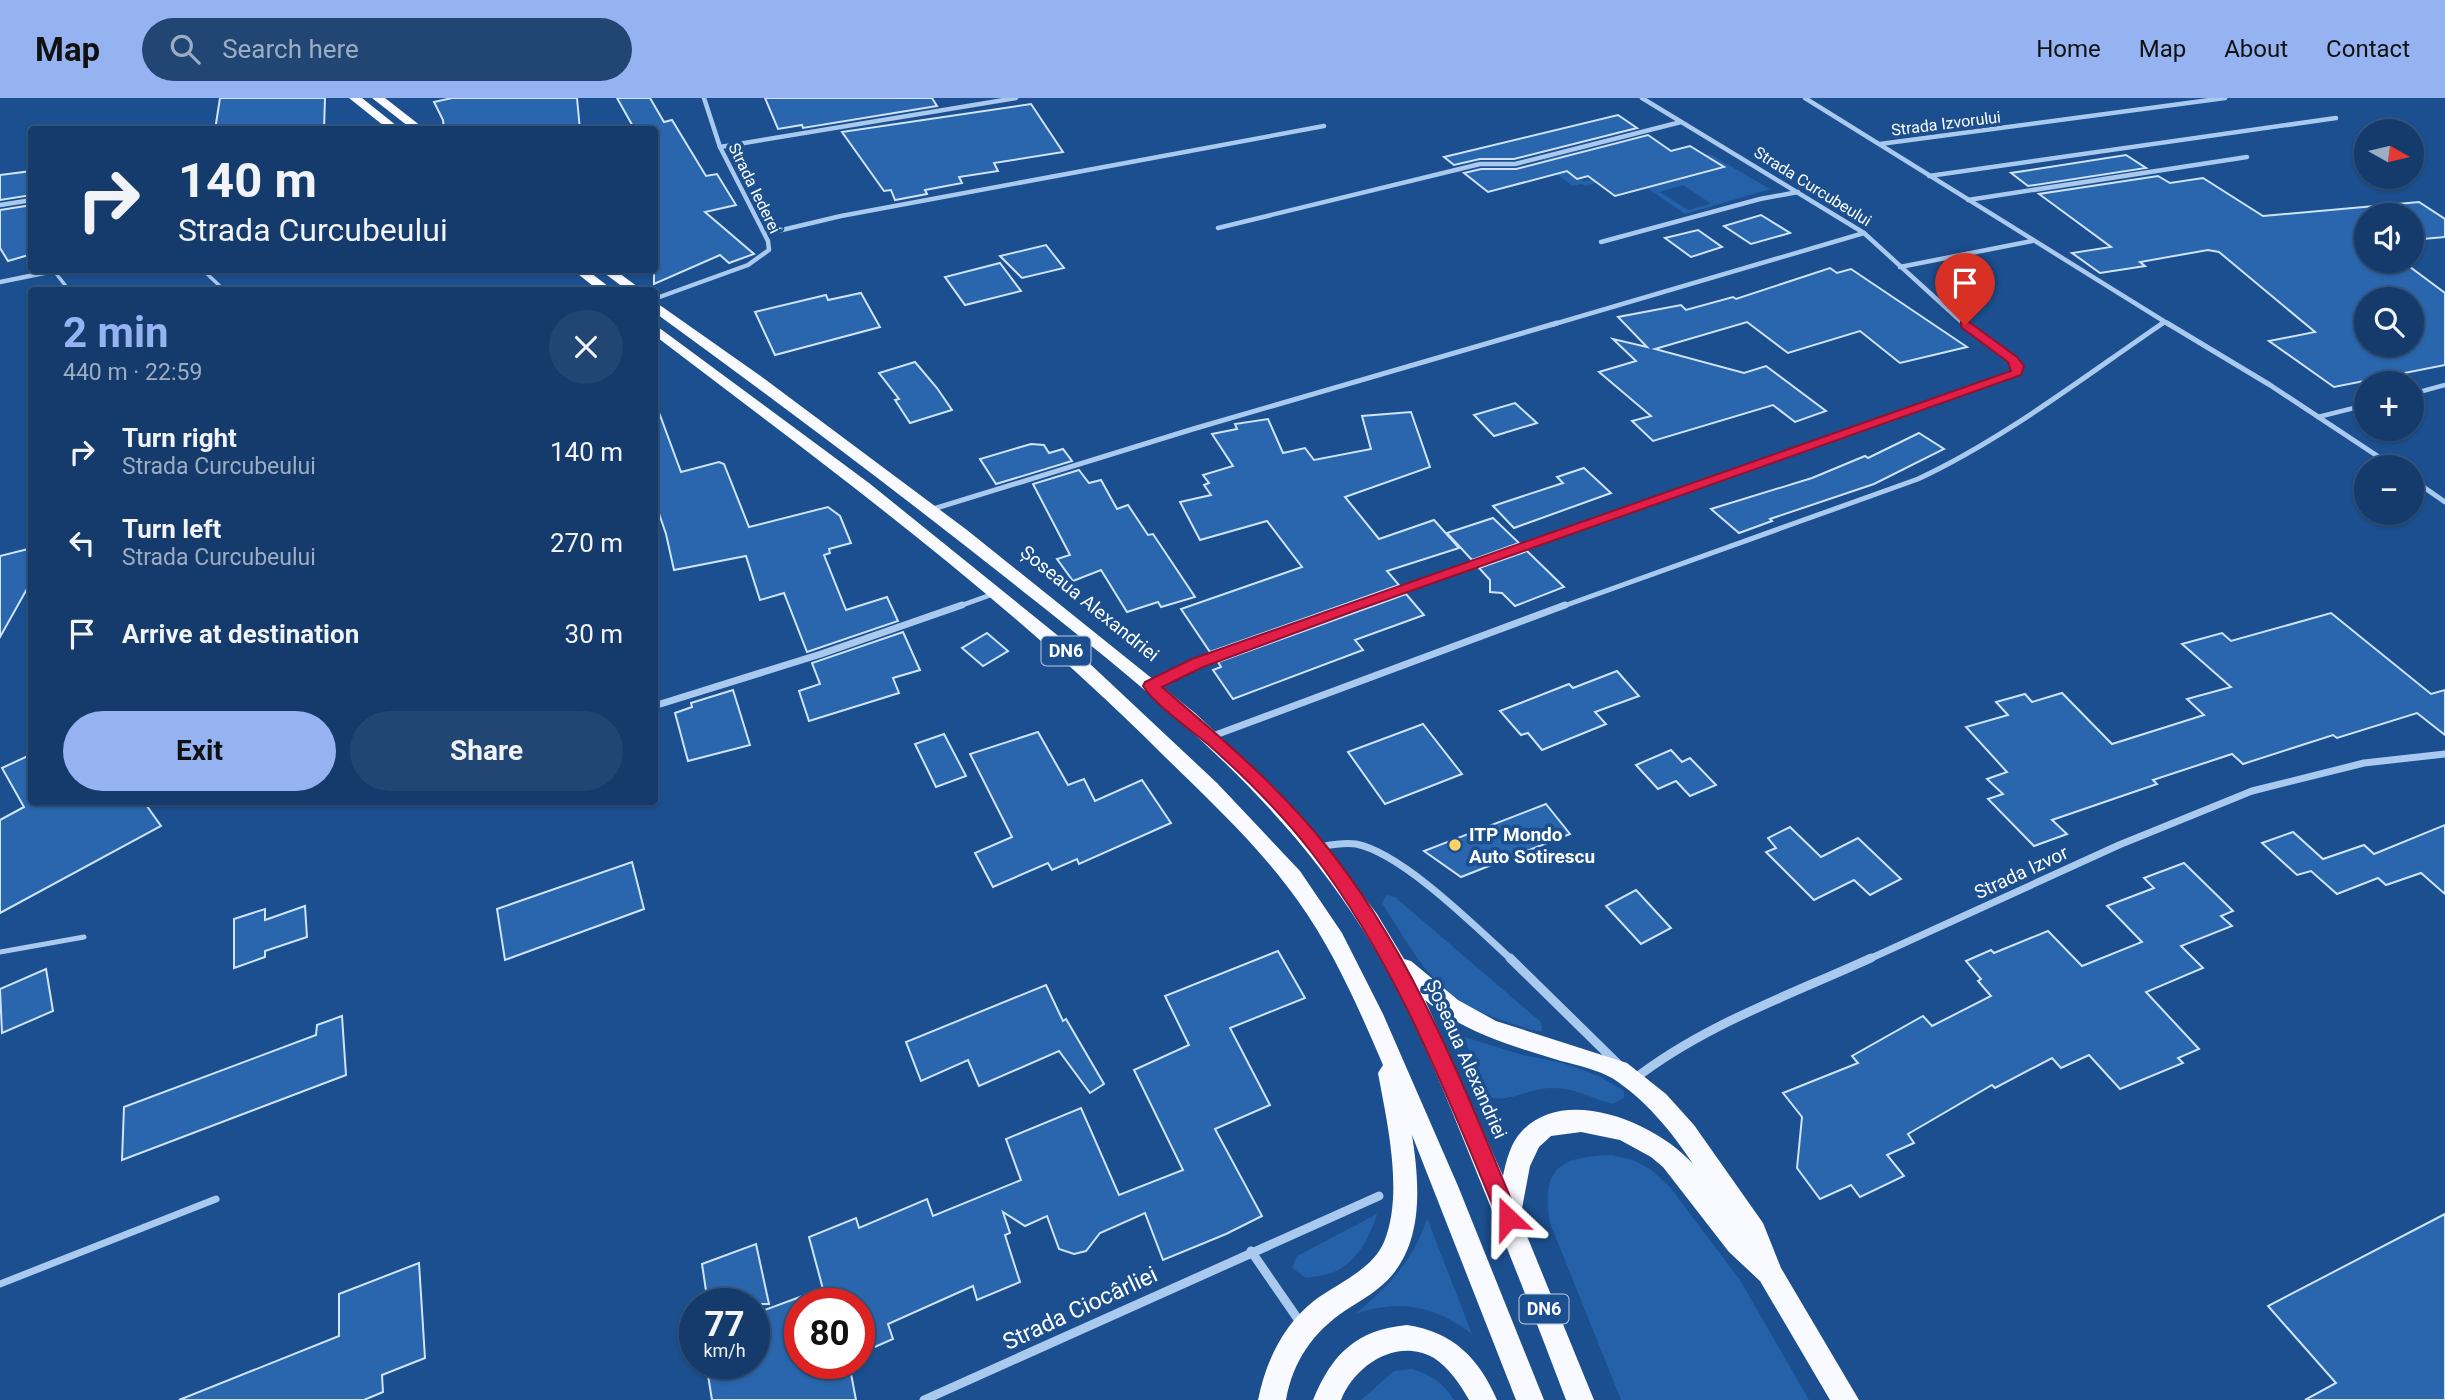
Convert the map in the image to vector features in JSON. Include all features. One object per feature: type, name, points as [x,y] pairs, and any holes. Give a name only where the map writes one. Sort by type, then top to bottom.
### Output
[{"type":"highway","points":[[355,98],[392,126]]},
{"type":"highway","points":[[379,98],[416,126]]},
{"type":"highway","points":[[583,273],[602,287]]},
{"type":"highway","points":[[611,273],[631,287]]},
{"type":"highway","name":"Șoseaua Alexandriei","points":[[658,309],[1016,576],[1151,686],[1276,799],[1318,848],[1356,900],[1393,959],[1424,1021],[1508,1218],[1580,1400]]},
{"type":"highway","name":"DN6","points":[[658,331],[903,516],[997,593],[1140,719],[1272,855],[1320,916],[1385,1041],[1440,1171],[1530,1400]]},
{"type":"highway","points":[[1393,959],[1450,1007],[1490,1029],[1599,1062],[1633,1080],[1686,1133],[1717,1176],[1754,1232],[1771,1276],[1845,1400]]},
{"type":"highway","points":[[1272,1400],[1283,1362],[1294,1340],[1335,1302],[1361,1288],[1377,1273],[1394,1248],[1399,1233],[1404,1197],[1402,1155],[1385,1041]]},
{"type":"highway","points":[[1508,1218],[1520,1158],[1531,1138],[1547,1126],[1598,1122],[1625,1129],[1670,1157],[1702,1191],[1735,1239],[1771,1276]]},
{"type":"highway","points":[[1328,1400],[1340,1371],[1354,1355],[1373,1344],[1394,1339],[1419,1340],[1442,1349],[1463,1366],[1483,1400]]},
{"type":"street","name":"Strada Iederei","points":[[658,298],[757,261],[769,250],[765,234],[720,147],[706,98]]},
{"type":"street","points":[[720,147],[1016,98]]},
{"type":"street","name":"Strada Curcubeului","points":[[1151,686],[1197,663],[1349,608],[2017,373],[2018,366],[2012,360],[1965,325],[1864,233],[1642,98]]},
{"type":"street","points":[[1805,98],[1967,201],[2270,385],[2376,455]]},
{"type":"street","name":"Strada Izvorului","points":[[1879,144],[2225,98]]},
{"type":"street","points":[[1929,176],[2336,118]]},
{"type":"street","points":[[1218,228],[1480,164],[1515,164],[1681,122]]},
{"type":"street","points":[[765,234],[854,214],[1324,126]]},
{"type":"street","points":[[1967,201],[2247,157]]},
{"type":"street","points":[[1601,242],[1760,199],[1798,192]]},
{"type":"street","points":[[0,205],[28,201]]},
{"type":"street","points":[[929,511],[1193,429],[1864,233]]},
{"type":"street","points":[[1900,267],[2032,241]]},
{"type":"street","points":[[0,282],[42,273]]},
{"type":"street","points":[[1210,737],[1516,623],[1918,479],[1944,467],[2041,407],[2164,322]]},
{"type":"street","points":[[2424,487],[2445,502]]},
{"type":"street","points":[[658,705],[821,654],[997,593]]},
{"type":"street","name":"Strada Izvor","points":[[1633,1080],[1665,1055],[1695,1038],[2119,845],[2252,791],[2364,762],[2445,754]]},
{"type":"street","points":[[1318,848],[1346,843],[1360,845],[1385,857],[1423,883],[1546,989],[1633,1080]]},
{"type":"street","name":"Strada Ciocârliei","points":[[924,1400],[1251,1251],[1379,1196]]},
{"type":"street","points":[[1251,1251],[1304,1329]]},
{"type":"lane","points":[[206,273],[221,287]]},
{"type":"lane","points":[[2424,391],[2445,385]]},
{"type":"lane","points":[[2318,417],[2354,408]]},
{"type":"lane","points":[[0,952],[84,937]]},
{"type":"lane","points":[[0,1284],[216,1199]]},
{"type":"shaded area","points":[[1583,150],[1610,167],[1554,162],[1584,181],[1710,154],[1770,189],[1685,214],[1628,175],[1585,186],[1573,186],[1540,163],[1544,159]],"holes":[[[1683,185],[1710,203],[1688,210],[1660,192]]]},
{"type":"shaded area","points":[[1386,895],[1395,897],[1541,1022],[1542,1031],[1524,1028],[1483,1013],[1446,990],[1419,960],[1395,924],[1382,903]]},
{"type":"shaded area","points":[[1464,1037],[1523,1055],[1563,1063],[1601,1077],[1624,1091],[1624,1098],[1613,1104],[1559,1088],[1535,1090],[1505,1098],[1490,1097],[1483,1087]]},
{"type":"shaded area","points":[[1612,1155],[1633,1160],[1650,1169],[1669,1186],[1740,1280],[1809,1400],[1621,1400],[1550,1223],[1548,1205],[1548,1190],[1558,1169],[1579,1158]]},
{"type":"shaded area","points":[[1377,1214],[1362,1248],[1342,1268],[1306,1278],[1292,1268],[1297,1256]]},
{"type":"shaded area","points":[[1427,1218],[1472,1334],[1444,1317],[1416,1308],[1387,1307],[1355,1314],[1399,1271],[1415,1247]]},
{"type":"shaded area","points":[[1411,1369],[1436,1380],[1454,1400],[1361,1400],[1394,1371]]},
{"type":"building","points":[[220,98],[325,98],[324,126],[216,126]]},
{"type":"building","points":[[452,98],[577,98],[580,126],[444,126],[434,102]]},
{"type":"building","points":[[617,98],[650,98],[664,122],[672,120],[706,176],[717,174],[736,205],[705,212],[754,254],[729,263],[720,255],[654,284],[654,273],[658,273],[658,126],[633,126]]},
{"type":"building","points":[[765,98],[932,98],[937,106],[803,128],[802,125],[778,129]]},
{"type":"building","points":[[1031,104],[1063,152],[994,163],[998,171],[959,177],[962,183],[925,190],[927,194],[895,200],[891,190],[884,191],[842,132]]},
{"type":"building","points":[[1618,115],[1637,128],[1514,159],[1480,159],[1454,165],[1444,157]]},
{"type":"building","points":[[1648,135],[1671,151],[1690,146],[1724,167],[1615,196],[1588,176],[1577,179],[1567,171],[1488,192],[1464,173],[1481,169],[1516,169]]},
{"type":"building","points":[[2126,155],[2146,168],[2028,186],[2011,173]]},
{"type":"building","points":[[28,172],[28,196],[0,200],[0,175]]},
{"type":"building","points":[[2158,176],[2170,183],[2203,178],[2263,216],[2354,208],[2354,273],[2418,273],[2445,293],[2445,365],[2415,371],[2354,371],[2354,383],[2334,387],[2269,341],[2315,332],[2219,252],[2208,250],[2140,262],[2145,266],[2100,273],[2072,253],[2111,247],[2039,194]]},
{"type":"building","points":[[2424,205],[2445,219],[2445,237],[2424,239]]},
{"type":"building","points":[[28,206],[28,255],[8,261],[0,248],[0,210]]},
{"type":"building","points":[[1761,215],[1790,233],[1751,244],[1724,226]]},
{"type":"building","points":[[1698,230],[1722,247],[1691,257],[1665,238]]},
{"type":"building","points":[[1046,245],[1064,268],[1022,278],[1000,256]]},
{"type":"building","points":[[1000,263],[1021,291],[965,305],[945,277]]},
{"type":"building","points":[[1830,268],[1837,273],[1851,269],[1967,347],[1900,363],[1860,331],[1788,353],[1747,322],[1655,349],[1744,373],[1766,366],[1826,411],[1795,422],[1773,405],[1653,441],[1632,421],[1651,416],[1599,372],[1636,361],[1613,339],[1647,347],[1618,317],[1681,305],[1686,310],[1733,297],[1736,299]]},
{"type":"building","points":[[861,293],[880,327],[775,355],[755,312],[826,295],[828,300]]},
{"type":"building","points":[[915,362],[952,410],[910,423],[895,400],[899,399],[879,373]]},
{"type":"building","points":[[1515,403],[1537,423],[1494,436],[1474,415]]},
{"type":"building","points":[[658,410],[681,472],[719,462],[724,464],[749,527],[828,507],[840,516],[851,543],[829,549],[830,553],[824,555],[846,610],[887,597],[898,621],[807,652],[784,593],[760,600],[746,556],[674,570],[658,511]]},
{"type":"building","points":[[1411,412],[1430,467],[1345,497],[1379,539],[1434,520],[1459,548],[1387,571],[1399,585],[1210,652],[1181,609],[1302,567],[1267,521],[1200,540],[1180,502],[1211,495],[1204,485],[1209,483],[1203,475],[1233,466],[1212,434],[1237,429],[1235,424],[1268,419],[1283,453],[1305,448],[1314,460],[1371,449],[1362,416]]},
{"type":"building","points":[[1919,433],[1944,449],[1874,484],[1770,519],[1772,521],[1739,533],[1711,509],[1812,478],[1865,456],[1868,458]]},
{"type":"building","points":[[1031,444],[1044,445],[1049,453],[1063,449],[1072,461],[996,484],[980,459]]},
{"type":"building","points":[[1584,468],[1611,493],[1514,528],[1493,506],[1563,483],[1557,477]]},
{"type":"building","points":[[1079,470],[1089,483],[1101,480],[1117,509],[1128,505],[1148,535],[1153,534],[1195,597],[1161,607],[1158,602],[1127,612],[1101,570],[1073,581],[1057,559],[1070,555],[1033,484]]},
{"type":"building","points":[[1493,518],[1519,543],[1472,560],[1447,533]]},
{"type":"building","points":[[28,549],[28,587],[0,637],[0,556]]},
{"type":"building","points":[[1527,551],[1564,587],[1515,606],[1502,593],[1490,592],[1490,580],[1479,568]]},
{"type":"building","points":[[1406,594],[1424,615],[1355,640],[1363,650],[1233,699],[1213,670],[1221,667],[1218,662]]},
{"type":"building","points":[[2331,613],[2431,694],[2445,690],[2445,735],[2417,713],[2337,738],[2333,735],[2243,764],[2232,754],[2153,780],[2157,784],[2052,820],[2067,834],[2034,846],[1988,799],[2003,794],[1987,779],[2007,772],[1966,727],[2008,715],[1996,702],[2025,694],[2032,702],[2062,693],[2112,744],[2204,715],[2187,699],[2231,687],[2182,644],[2222,633],[2231,641]]},
{"type":"building","points":[[903,632],[920,670],[893,678],[899,693],[809,721],[799,691],[820,684],[812,663]]},
{"type":"building","points":[[987,633],[1008,651],[983,666],[962,648]]},
{"type":"building","points":[[1617,671],[1639,696],[1595,712],[1606,724],[1542,750],[1528,733],[1521,735],[1500,711],[1569,684],[1573,688]]},
{"type":"building","points":[[733,690],[750,745],[688,761],[675,713],[692,707],[691,703]]},
{"type":"building","points":[[1423,724],[1462,774],[1385,804],[1348,752]]},
{"type":"building","points":[[1038,732],[1068,785],[1084,779],[1095,801],[1142,780],[1171,823],[1079,864],[1077,859],[1052,870],[1048,863],[993,887],[975,853],[1012,837],[970,754]]},
{"type":"building","points":[[944,734],[966,776],[936,787],[915,744]]},
{"type":"building","points":[[1671,750],[1682,762],[1690,758],[1716,785],[1690,796],[1676,781],[1658,789],[1636,765]]},
{"type":"building","points":[[28,756],[28,805],[146,805],[161,826],[0,913],[0,820],[24,807],[2,768]]},
{"type":"building","points":[[1546,804],[1570,834],[1461,877],[1424,851]]},
{"type":"building","points":[[2445,825],[2445,894],[2421,873],[2386,885],[2378,878],[2337,894],[2311,871],[2297,875],[2262,843],[2293,832],[2323,859],[2364,845],[2374,854]]},
{"type":"building","points":[[1790,827],[1821,857],[1858,838],[1901,879],[1870,895],[1854,880],[1814,900],[1766,852],[1776,848],[1768,838]]},
{"type":"building","points":[[632,862],[644,909],[505,960],[497,909]]},
{"type":"building","points":[[2184,863],[2233,911],[2221,916],[2232,926],[2181,946],[2203,968],[2146,992],[2199,1049],[2178,1058],[2183,1063],[2120,1089],[2089,1055],[2061,1068],[2052,1058],[1995,1088],[1992,1085],[1908,1134],[1914,1143],[1887,1155],[1904,1176],[1860,1197],[1851,1185],[1820,1199],[1797,1168],[1802,1117],[1783,1093],[1858,1063],[1852,1056],[1923,1016],[1932,1026],[1991,996],[1966,961],[1991,950],[1994,953],[2048,931],[2082,966],[2142,942],[2107,906],[2154,888],[2144,878]]},
{"type":"building","points":[[1636,890],[1671,928],[1641,944],[1606,906]]},
{"type":"building","points":[[305,906],[307,937],[265,951],[265,957],[234,968],[234,919],[265,909],[265,920]]},
{"type":"building","points":[[1278,951],[1305,998],[1230,1028],[1270,1105],[1215,1129],[1262,1216],[1163,1260],[1145,1213],[1100,1233],[1086,1251],[1074,1254],[1059,1249],[1047,1216],[1025,1226],[1003,1212],[1010,1233],[1005,1235],[1020,1282],[977,1300],[973,1286],[888,1324],[893,1339],[875,1347],[875,1288],[823,1288],[809,1237],[856,1218],[859,1228],[927,1199],[933,1216],[1021,1180],[1006,1139],[1081,1108],[1119,1195],[1183,1170],[1134,1070],[1189,1045],[1165,996]]},
{"type":"building","points":[[46,969],[53,1011],[2,1033],[0,989]]},
{"type":"building","points":[[1046,985],[1063,1021],[1066,1019],[1104,1084],[1090,1093],[1059,1051],[979,1086],[968,1060],[921,1081],[906,1042]]},
{"type":"building","points":[[342,1016],[346,1075],[122,1160],[124,1107],[316,1035],[317,1025]]},
{"type":"building","points":[[2445,1214],[2445,1400],[2305,1400],[2336,1383],[2268,1306]]},
{"type":"building","points":[[756,1244],[766,1288],[706,1288],[702,1264]]},
{"type":"building","points":[[419,1263],[425,1358],[382,1375],[383,1392],[364,1400],[179,1400],[339,1336],[339,1294]]},
{"type":"building","points":[[784,1303],[784,1379],[852,1379],[856,1400],[712,1400],[709,1379],[770,1379],[770,1308]]},
{"type":"place","name":"ITP Mondo Auto Sotirescu","points":[[1455,845]]},
{"type":"route","points":[[1508,1218],[1424,1021],[1393,959],[1370,921],[1318,848],[1276,799],[1242,765],[1151,686],[1197,663],[1425,580],[2017,373],[2018,366],[2012,360],[1965,325]]}]
